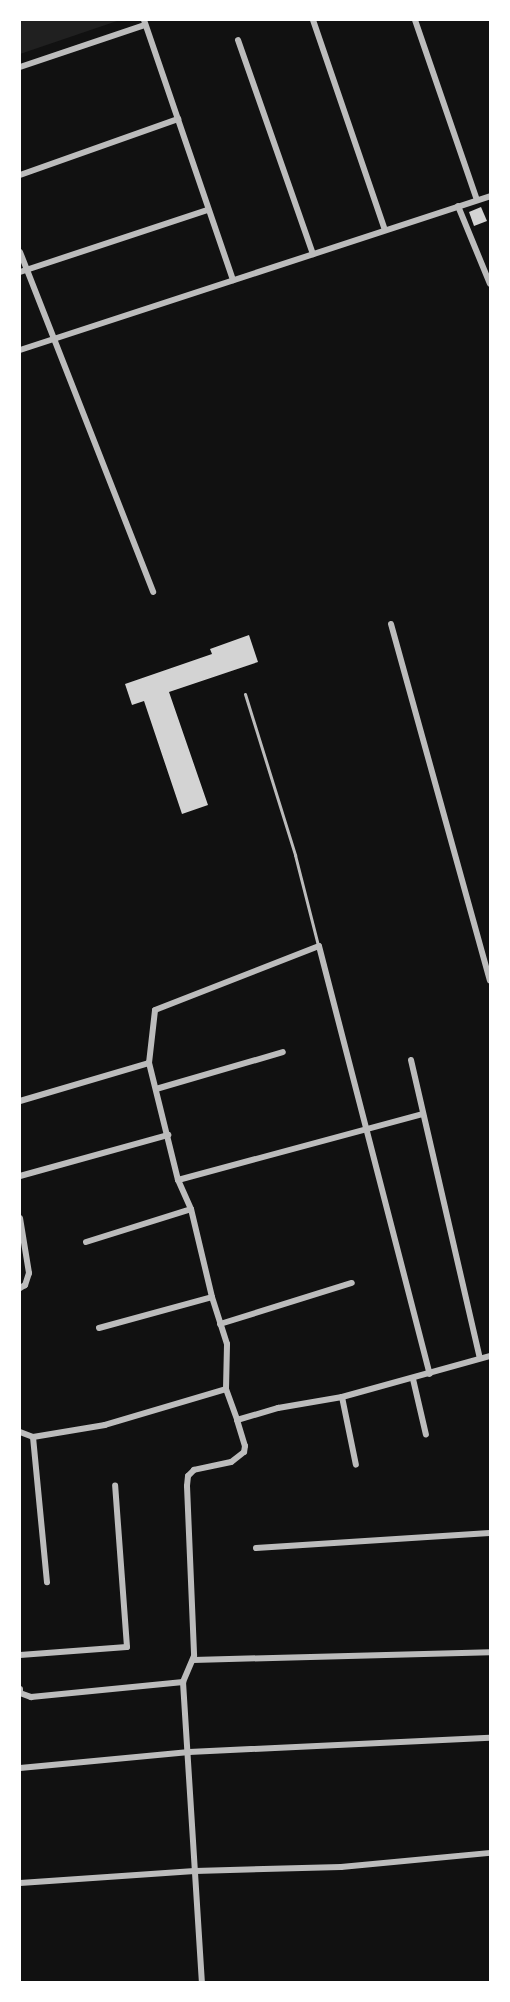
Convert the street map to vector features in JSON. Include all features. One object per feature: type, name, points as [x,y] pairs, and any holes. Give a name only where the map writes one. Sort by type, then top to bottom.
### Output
[{"type":"street","points":[[313,20],[385,230]]},
{"type":"street","points":[[415,20],[477,200]]},
{"type":"street","points":[[20,67],[144,22],[233,280]]},
{"type":"street","points":[[238,40],[313,254]]},
{"type":"street","points":[[20,175],[178,119]]},
{"type":"street","points":[[20,350],[490,196]]},
{"type":"street","points":[[458,206],[490,284]]},
{"type":"street","points":[[22,271],[207,210]]},
{"type":"street","points":[[20,252],[22,271],[55,338],[153,592]]},
{"type":"street","points":[[391,624],[490,980]]},
{"type":"street","points":[[202,1983],[183,1682],[193,1660],[188,1476],[194,1470],[231,1462],[240,1457],[245,1446],[226,1389],[227,1344],[212,1296],[192,1209],[178,1180],[149,1063],[155,1010],[319,946],[430,1374]]},
{"type":"street","points":[[156,1089],[283,1052]]},
{"type":"street","points":[[411,1060],[480,1358]]},
{"type":"street","points":[[20,1101],[149,1063]]},
{"type":"street","points":[[178,1180],[422,1114]]},
{"type":"street","points":[[20,1176],[168,1135]]},
{"type":"street","points":[[86,1242],[192,1209]]},
{"type":"street","points":[[20,1218],[29,1273],[25,1285],[20,1288]]},
{"type":"street","points":[[220,1324],[352,1283]]},
{"type":"street","points":[[99,1328],[212,1296]]},
{"type":"street","points":[[237,1420],[278,1408],[342,1397],[490,1356]]},
{"type":"street","points":[[413,1379],[426,1435]]},
{"type":"street","points":[[20,1432],[33,1437],[105,1425],[226,1389]]},
{"type":"street","points":[[342,1397],[356,1465]]},
{"type":"street","points":[[33,1437],[47,1582]]},
{"type":"street","points":[[20,1654],[127,1647],[115,1485]]},
{"type":"street","points":[[256,1548],[490,1533]]},
{"type":"street","points":[[193,1660],[490,1652]]},
{"type":"street","points":[[20,1689],[20,1693],[31,1697],[183,1682]]},
{"type":"street","points":[[20,1768],[189,1752],[490,1738]]},
{"type":"street","points":[[20,1882],[195,1871],[341,1867],[490,1853]]},
{"type":"lane","points":[[245,694],[295,855],[319,946]]},
{"type":"shaded area","points":[[20,20],[120,20],[20,54]]},
{"type":"building","points":[[481,207],[487,221],[474,226],[469,212]]},
{"type":"building","points":[[249,635],[258,662],[169,692],[208,805],[182,814],[144,701],[132,705],[125,684],[212,654],[210,649]]}]
